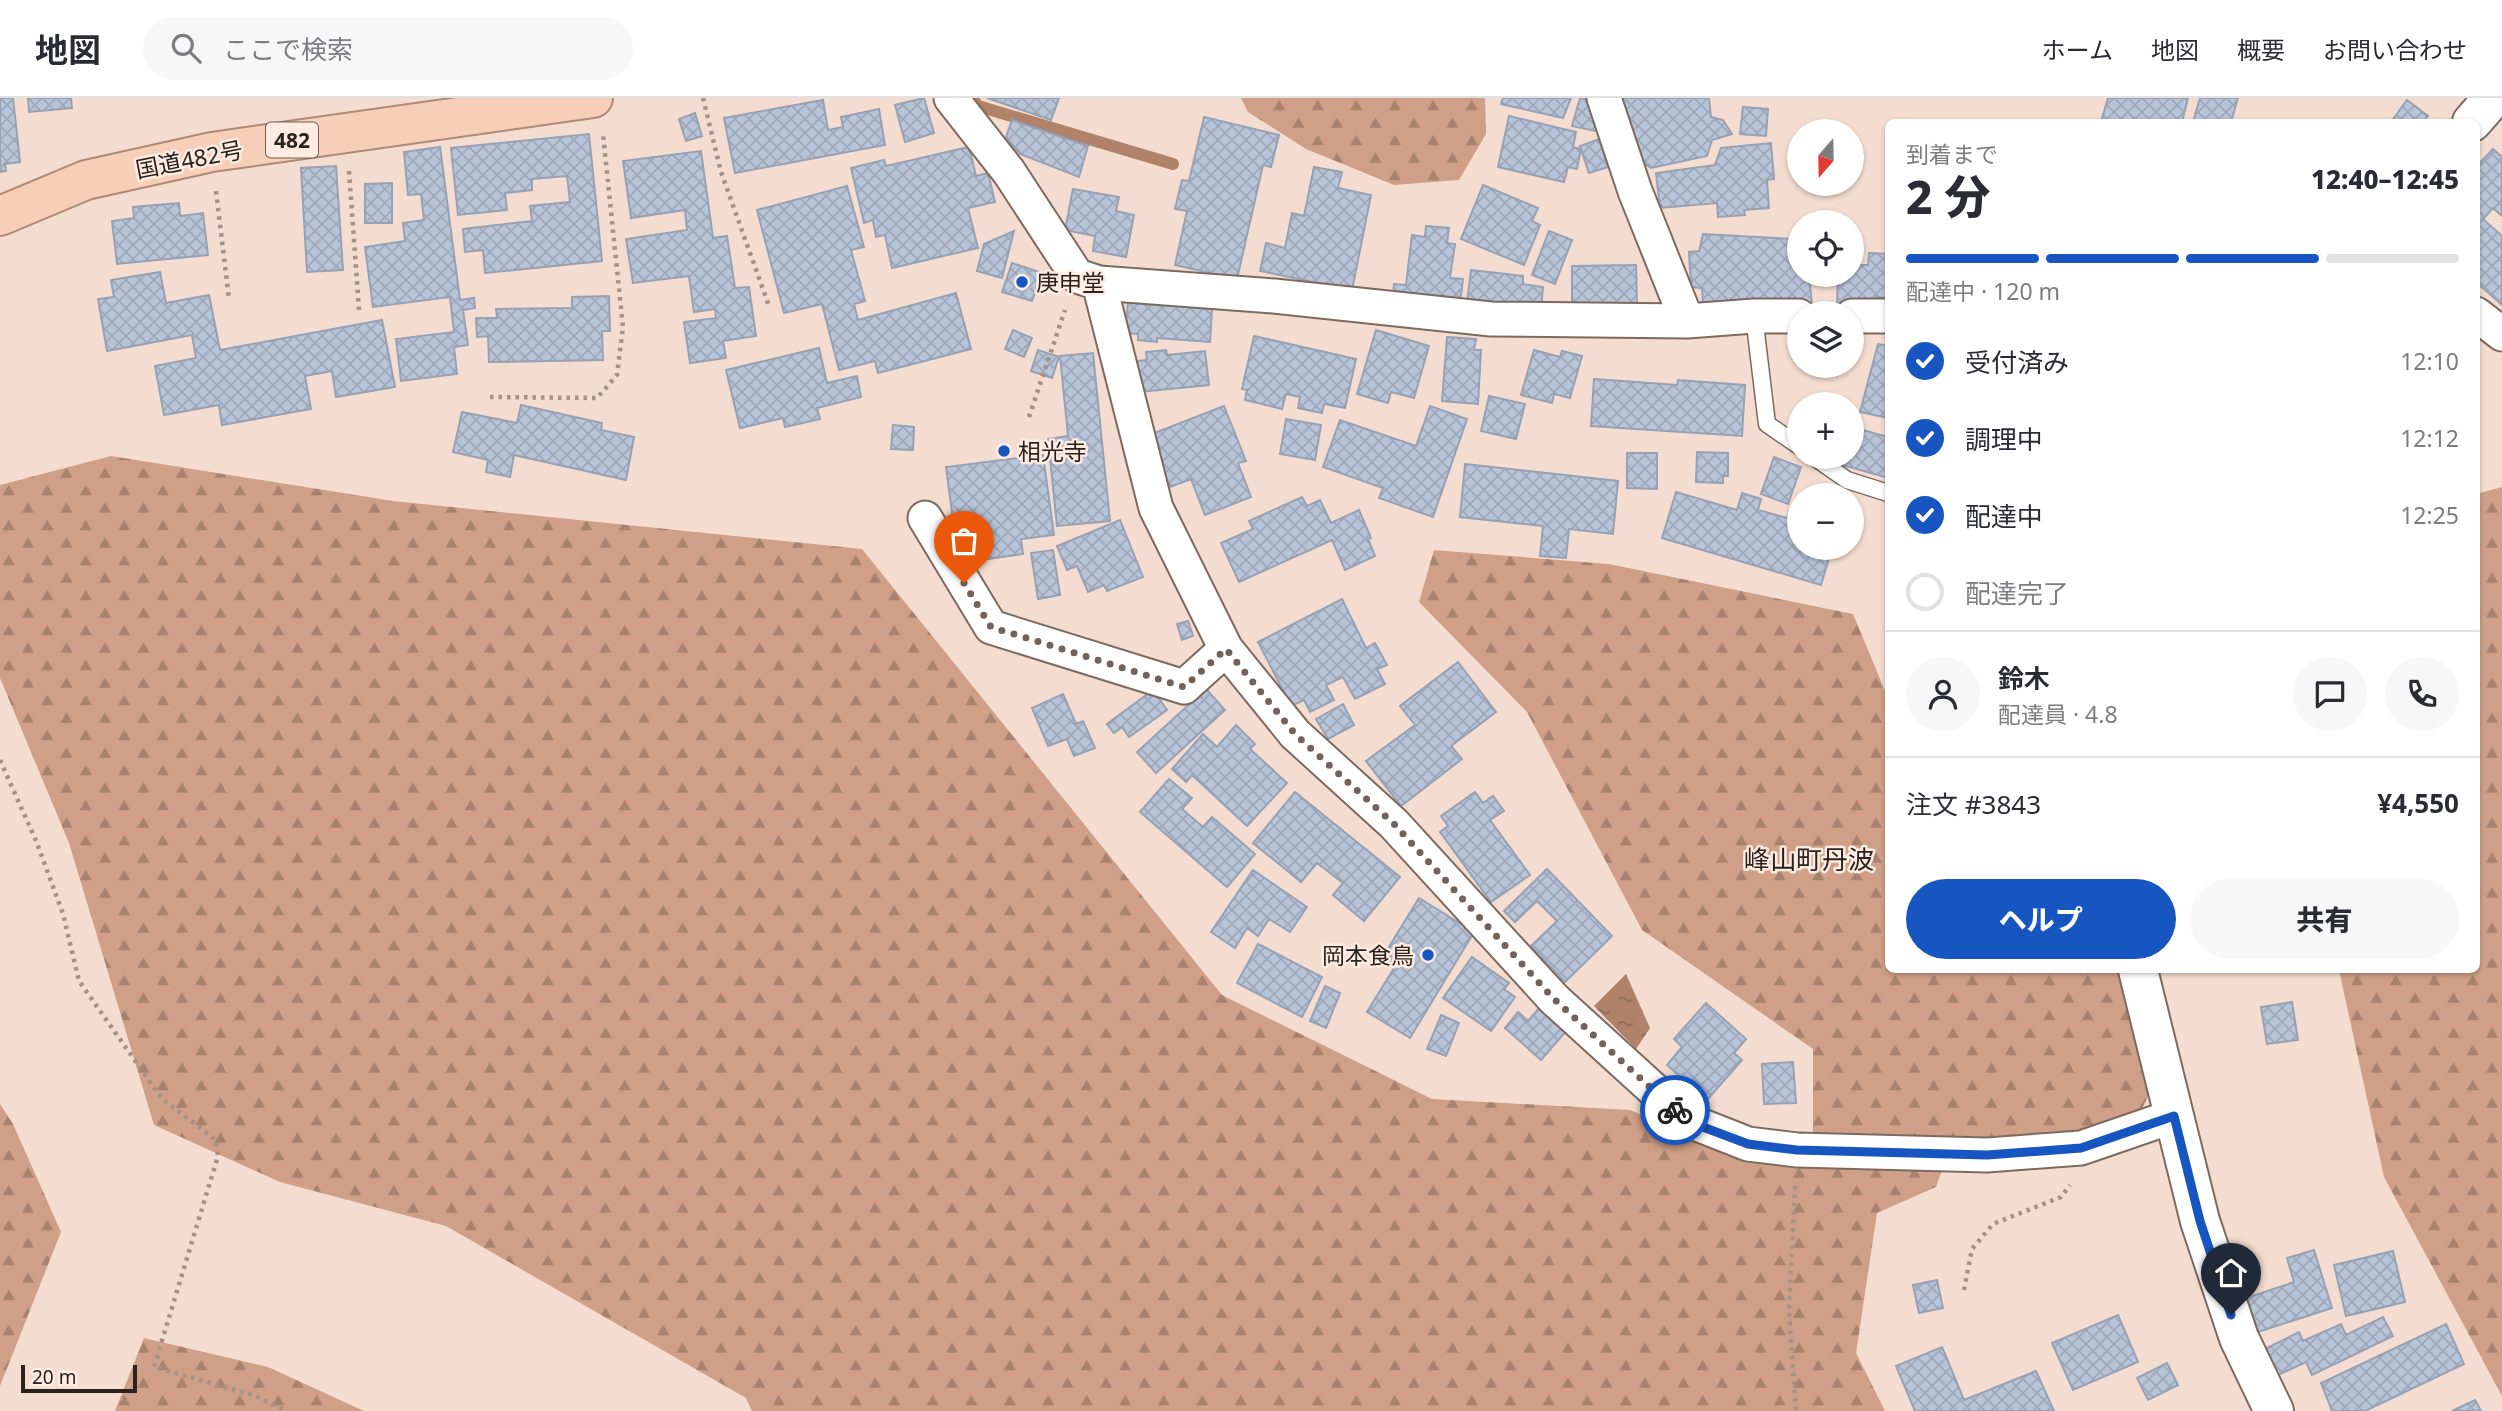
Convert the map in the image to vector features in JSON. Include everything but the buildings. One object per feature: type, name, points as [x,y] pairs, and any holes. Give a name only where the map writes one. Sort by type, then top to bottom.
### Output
[{"type":"highway","name":"国道482号","points":[[0,216],[86,180],[212,152],[346,133],[598,111]]},
{"type":"main road","points":[[2139,973],[2200,1221],[2239,1338],[2274,1411]]},
{"type":"street","points":[[951,98],[1088,280],[1156,509],[1226,649],[1295,734],[1394,824],[1554,999],[1687,1121],[1748,1144],[1797,1150],[1987,1155],[2081,1148],[2174,1116]]},
{"type":"street","points":[[1605,98],[1635,191],[1687,321]]},
{"type":"street","points":[[1088,280],[1490,319],[1687,321],[1787,316]]},
{"type":"street","points":[[1864,316],[1885,316]]},
{"type":"street","points":[[2480,317],[2502,334]]},
{"type":"street","points":[[925,518],[991,627],[1184,687],[1226,649]]},
{"type":"lane","points":[[1754,316],[1767,424],[1787,438]]},
{"type":"lane","points":[[1831,469],[1847,480],[1885,492]]},
{"type":"path","points":[[703,98],[721,172],[769,306]]},
{"type":"path","points":[[490,397],[597,398],[618,375],[623,327],[598,111]]},
{"type":"path","points":[[346,133],[359,310]]},
{"type":"path","points":[[212,152],[229,299]]},
{"type":"path","points":[[1029,417],[1088,280]]},
{"type":"path","points":[[0,760],[37,842],[63,914],[79,981],[162,1099],[216,1140],[218,1156],[154,1367],[253,1395],[287,1411]]},
{"type":"path","points":[[1964,1290],[1972,1249],[1993,1224],[2061,1198],[2079,1172],[2081,1148]]},
{"type":"path","points":[[1796,1411],[1789,1312],[1797,1150]]},
{"type":"green space","points":[[1241,98],[1485,98],[1486,134],[1459,180],[1394,185],[1306,149],[1248,112]]},
{"type":"green space","points":[[111,456],[393,501],[862,549],[1222,995],[1432,1099],[1630,1110],[1747,1158],[1943,1167],[1936,1187],[1877,1213],[1856,1353],[1885,1411],[752,1411],[746,1398],[446,1226],[280,1182],[154,1125],[69,843],[0,678],[0,485]]},
{"type":"green space","points":[[2502,487],[2502,1396],[2384,1177],[2340,973],[2480,973],[2480,493]]},
{"type":"green space","points":[[1434,550],[1609,564],[1853,614],[1885,691],[1885,973],[2126,973],[2153,1086],[2141,1111],[2082,1138],[1990,1140],[1813,1133],[1813,1049],[1642,930],[1527,712],[1419,602]]},
{"type":"green space","points":[[0,1104],[13,1124],[61,1232],[0,1386]]},
{"type":"green space","points":[[144,1338],[268,1367],[364,1411],[115,1411]]},
{"type":"water","points":[[1626,974],[1650,1028],[1636,1049],[1594,1006]]},
{"type":"waterway","points":[[972,98],[978,106],[1173,164]]},
{"type":"way so far","points":[[964,583],[991,627],[1184,687],[1226,649],[1295,734],[1394,824],[1554,999],[1675,1110]]},
{"type":"place","name":"庚申堂","points":[[1022,282]]},
{"type":"place","name":"相光寺","points":[[1004,451]]},
{"type":"place","name":"岡本食鳥","points":[[1428,955]]},
{"type":"district","name":"峰山町丹波","points":[[1809,859]]},
{"type":"route","points":[[1675,1110],[1687,1121],[1748,1144],[1797,1150],[1987,1155],[2081,1148],[2174,1116],[2200,1221],[2231,1315]]}]
